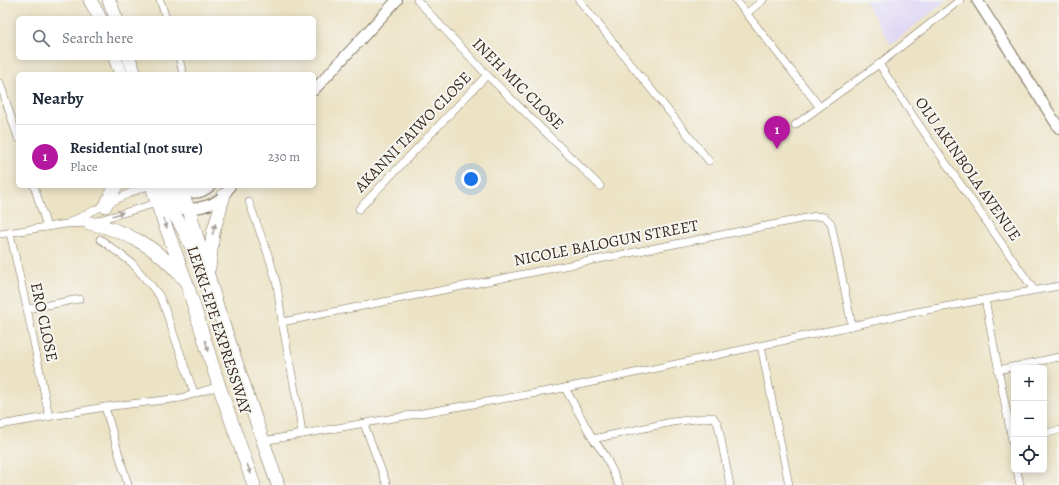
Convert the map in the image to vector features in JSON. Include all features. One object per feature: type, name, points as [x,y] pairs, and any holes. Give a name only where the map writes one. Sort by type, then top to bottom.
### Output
[{"type":"highway","points":[[87,0],[92,16]]},
{"type":"highway","points":[[90,0],[99,16]]},
{"type":"highway","points":[[109,0],[115,16]]},
{"type":"highway","points":[[108,60],[112,72]]},
{"type":"highway","points":[[116,60],[120,72]]},
{"type":"highway","points":[[130,60],[134,72]]},
{"type":"highway","points":[[105,206],[115,188]]},
{"type":"highway","name":"LEKKI-EPE EXPRESSWAY","points":[[153,188],[157,203],[187,284],[219,386],[254,485]]},
{"type":"highway","points":[[155,188],[171,208],[189,241],[226,349],[236,363]]},
{"type":"highway","points":[[173,188],[189,210]]},
{"type":"highway","points":[[218,309],[209,273],[210,250],[213,233],[227,191]]},
{"type":"highway","name":"LEKKI-EPE EXPRESSWAY","points":[[189,210],[218,309],[278,485]]},
{"type":"highway","points":[[90,223],[106,226],[120,231],[152,249],[170,264],[187,284]]},
{"type":"street","points":[[160,0],[165,16]]},
{"type":"street","points":[[316,88],[397,0]]},
{"type":"street","name":"INEH MIC CLOSE","points":[[417,0],[487,75],[600,186]]},
{"type":"street","points":[[579,0],[709,161]]},
{"type":"street","points":[[736,0],[819,106]]},
{"type":"street","points":[[746,13],[763,0]]},
{"type":"street","points":[[795,125],[819,106],[879,64],[960,0]]},
{"type":"street","points":[[977,0],[1059,128]]},
{"type":"street","points":[[180,60],[182,72]]},
{"type":"street","name":"OLU AKINBOLA AVENUE","points":[[879,64],[913,116],[1034,290]]},
{"type":"street","name":"AKANNI TAIWO CLOSE","points":[[359,209],[487,75]]},
{"type":"street","points":[[0,83],[16,132]]},
{"type":"street","points":[[35,188],[47,226]]},
{"type":"street","points":[[66,224],[143,188]]},
{"type":"street","points":[[176,188],[196,193],[204,192],[208,188]]},
{"type":"street","points":[[0,234],[47,226],[90,223],[157,203],[171,208],[189,210],[212,203],[227,191]]},
{"type":"street","points":[[249,202],[270,260],[277,285],[302,434]]},
{"type":"street","name":"NICOLE BALOGUN STREET","points":[[282,322],[816,216],[825,217],[831,223],[852,326]]},
{"type":"street","name":"ERO CLOSE","points":[[10,233],[49,416]]},
{"type":"street","points":[[100,239],[132,262],[159,295],[194,394]]},
{"type":"street","points":[[263,441],[565,388],[911,313],[1059,286]]},
{"type":"street","points":[[27,310],[79,299]]},
{"type":"street","points":[[985,299],[1012,437]]},
{"type":"street","points":[[761,346],[789,485]]},
{"type":"street","points":[[998,370],[1059,357]]},
{"type":"street","points":[[0,425],[105,407],[180,398],[219,386]]},
{"type":"street","points":[[565,388],[593,439],[605,455],[619,485]]},
{"type":"street","points":[[105,407],[128,485]]},
{"type":"street","points":[[593,439],[672,422],[713,417],[718,424],[730,485]]},
{"type":"street","points":[[364,424],[387,485]]},
{"type":"street","points":[[1047,433],[1059,430]]},
{"type":"street","points":[[1018,473],[1020,485]]},
{"type":"shaded area","points":[[864,0],[947,0],[891,44]]},
{"type":"place","name":"Residential (not sure)","points":[[777,149]]}]
